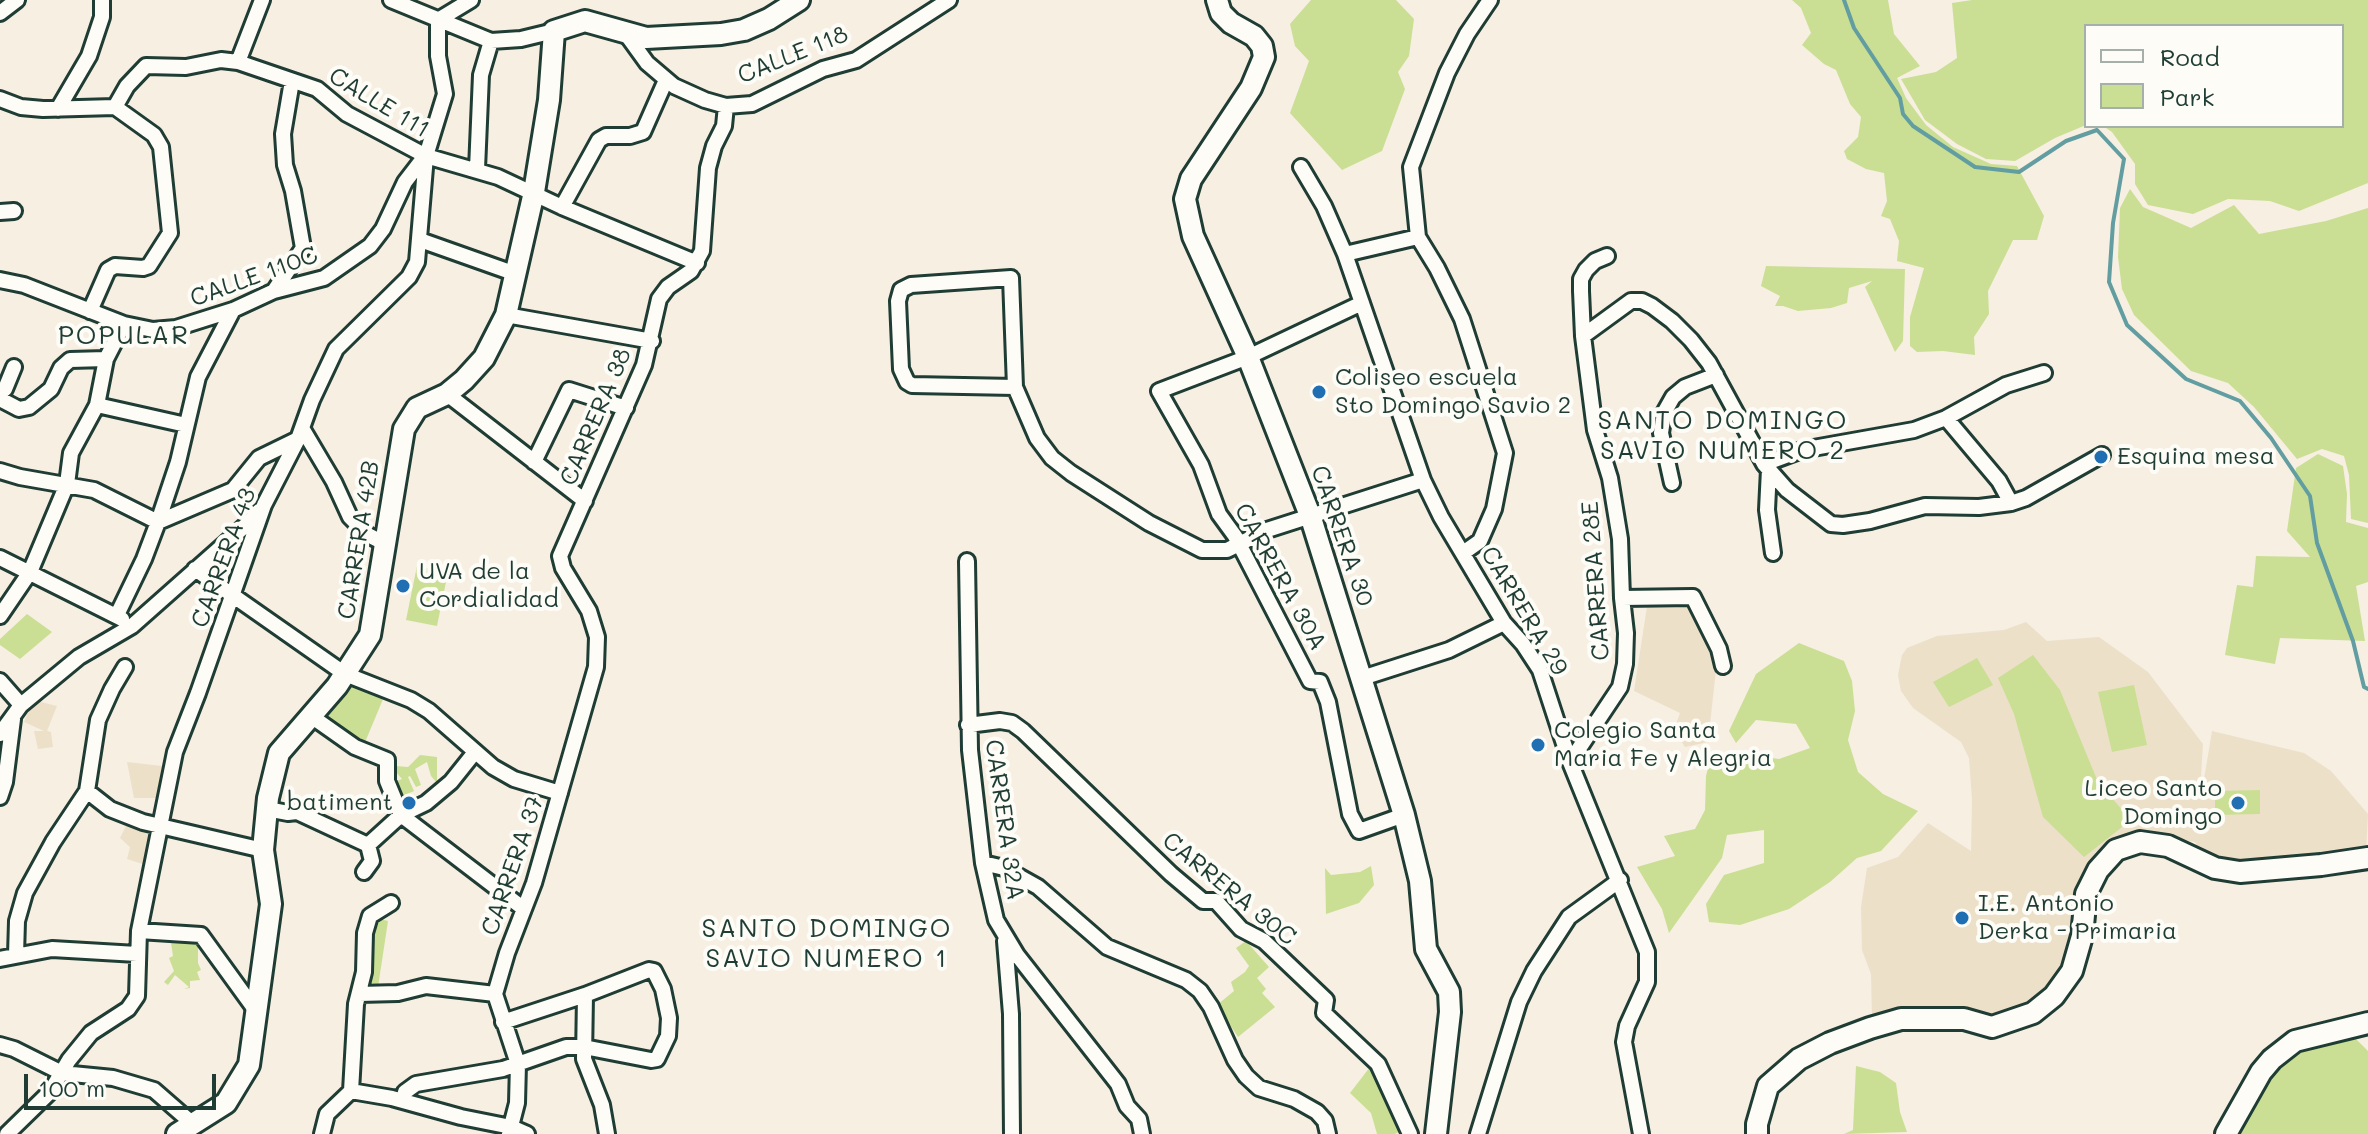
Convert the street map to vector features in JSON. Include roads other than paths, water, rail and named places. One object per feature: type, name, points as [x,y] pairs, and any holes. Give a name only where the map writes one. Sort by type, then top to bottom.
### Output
[{"type":"street","points":[[0,13],[17,0]]},
{"type":"street","points":[[58,109],[89,56],[102,17],[102,0]]},
{"type":"street","points":[[238,62],[262,0]]},
{"type":"street","points":[[391,0],[491,41],[521,39],[585,21],[646,38],[744,30],[797,2]]},
{"type":"street","points":[[438,20],[471,0]]},
{"type":"street","name":"CALLE 118","points":[[626,34],[647,63],[666,80],[705,100],[726,106],[752,104],[823,69],[856,60],[949,0]]},
{"type":"street","name":"CARRERA 30","points":[[1217,0],[1221,13],[1231,23],[1254,36],[1262,46],[1264,57],[1251,88],[1191,179],[1185,199],[1193,236],[1248,357],[1311,518],[1404,815],[1420,881],[1426,949],[1449,992],[1448,1035],[1436,1134]]},
{"type":"street","points":[[1463,553],[1480,541],[1494,509],[1505,453],[1462,319],[1418,237],[1411,167],[1447,73],[1467,34],[1490,0]]},
{"type":"street","name":"CARRERA 43","points":[[7,1134],[50,1092],[69,1060],[91,1033],[134,1004],[138,987],[139,931],[175,752],[264,505],[300,434],[336,349],[409,277],[417,262],[426,156],[445,94],[438,56],[438,20]]},
{"type":"street","name":"CARRERA 42B","points":[[185,1129],[226,1103],[249,1065],[271,904],[263,850],[267,809],[279,753],[345,674],[370,635],[404,429],[417,408],[447,394],[484,358],[506,315],[534,192],[549,100],[554,31]]},
{"type":"street","points":[[477,169],[481,75],[491,41]]},
{"type":"street","name":"CALLE 111","points":[[115,107],[127,86],[146,66],[186,67],[221,60],[238,62],[317,89],[347,114],[426,156],[477,169],[697,263]]},
{"type":"street","points":[[562,207],[599,140],[606,136],[630,136],[643,132],[666,80]]},
{"type":"street","points":[[274,291],[303,248],[285,165],[283,134],[292,81]]},
{"type":"street","points":[[0,99],[21,107],[115,107],[154,135],[161,147],[170,233],[149,266],[115,266],[108,270],[90,311]]},
{"type":"street","points":[[697,263],[702,251],[708,168],[724,126],[726,106]]},
{"type":"street","name":"CALLE 110C","points":[[0,280],[24,285],[124,324],[153,330],[176,328],[233,310],[274,291],[324,278],[370,246],[383,229],[405,182],[426,156]]},
{"type":"street","name":"CARRERA 29","points":[[1301,167],[1324,206],[1345,254],[1423,480],[1441,517],[1504,623],[1540,670],[1570,762],[1647,952],[1643,995],[1627,1026],[1624,1042],[1641,1134]]},
{"type":"street","points":[[1345,254],[1418,237]]},
{"type":"street","points":[[420,240],[516,274]]},
{"type":"street","name":"CARRERA 28E","points":[[1570,762],[1620,687],[1625,664],[1626,633],[1618,525],[1610,478],[1595,430],[1583,336],[1581,279],[1595,261],[1607,256]]},
{"type":"street","name":"CARRERA 38","points":[[589,611],[563,568],[560,556],[626,408],[652,341],[659,299],[668,287],[697,263]]},
{"type":"street","points":[[1015,387],[912,385],[903,377],[898,301],[901,290],[911,285],[1011,278],[1015,387],[1037,438],[1052,458],[1071,473],[1187,544],[1202,550],[1232,547],[1267,530],[1423,480]]},
{"type":"street","points":[[1583,336],[1631,301],[1642,301],[1672,321],[1691,340],[1716,375],[1767,466],[1807,508],[1831,524],[1870,521],[1925,506],[1979,507],[2011,503],[2026,498],[2102,455]]},
{"type":"street","points":[[1248,357],[1362,303]]},
{"type":"street","points":[[117,615],[158,522],[178,462],[198,377],[233,310]]},
{"type":"street","points":[[506,315],[652,341]]},
{"type":"street","points":[[0,616],[30,572],[67,484],[71,453],[97,405],[106,359],[124,324]]},
{"type":"street","name":"CARRERA 30A","points":[[1248,357],[1159,391],[1201,465],[1219,514],[1235,536],[1232,547],[1310,681],[1320,682],[1328,702],[1350,814],[1359,831],[1404,815]]},
{"type":"street","points":[[14,367],[0,396],[19,409],[29,407],[51,389],[61,368],[70,360],[106,359]]},
{"type":"street","points":[[1767,466],[1802,450],[1898,434],[1946,418],[2006,385],[2044,373]]},
{"type":"street","points":[[1672,483],[1661,433],[1664,413],[1673,397],[1685,387],[1716,375]]},
{"type":"street","points":[[534,462],[569,390],[626,408]]},
{"type":"street","points":[[447,394],[585,501]]},
{"type":"street","points":[[97,405],[186,425]]},
{"type":"street","points":[[1946,418],[1999,481],[2011,503]]},
{"type":"street","points":[[158,522],[233,490],[259,458],[300,434],[334,482],[350,517],[368,535],[384,543]]},
{"type":"street","points":[[1767,466],[1767,510],[1773,553]]},
{"type":"street","points":[[0,471],[102,493],[158,522]]},
{"type":"street","points":[[0,734],[12,711],[79,657],[132,626],[246,525],[264,505]]},
{"type":"street","points":[[0,558],[117,615],[132,626]]},
{"type":"street","name":"CARRERA 32A","points":[[967,561],[968,725],[983,863],[996,920],[1060,1012],[1118,1084],[1127,1106],[1139,1119],[1142,1134]]},
{"type":"street","points":[[195,569],[345,674],[411,700],[448,725],[493,767],[514,779],[560,793]]},
{"type":"street","points":[[1622,598],[1691,596],[1719,649],[1723,666]]},
{"type":"street","name":"CARRERA 37","points":[[495,994],[560,793],[596,667],[597,637],[589,611]]},
{"type":"street","points":[[1362,678],[1449,650],[1504,623]]},
{"type":"street","points":[[16,955],[17,921],[25,893],[53,842],[87,791],[98,720],[125,667]]},
{"type":"street","points":[[0,681],[12,711],[5,782],[0,797]]},
{"type":"street","points":[[311,716],[355,747],[387,760],[387,781],[401,815],[524,909]]},
{"type":"street","name":"CARRERA 30C","points":[[968,725],[1000,721],[1012,723],[1023,731],[1171,874],[1203,901],[1216,901],[1241,929],[1264,941],[1326,1000],[1324,1013],[1378,1064],[1410,1134]]},
{"type":"street","points":[[368,845],[401,815],[426,803],[445,787],[463,770],[475,752]]},
{"type":"street","points":[[87,791],[110,809],[143,822],[263,850]]},
{"type":"street","points":[[267,809],[297,812],[368,845]]},
{"type":"street","points":[[1757,1134],[1768,1086],[1799,1059],[1830,1043],[1901,1019],[1964,1019],[1992,1027],[2033,1013],[2054,996],[2072,971],[2082,936],[2086,894],[2098,870],[2116,850],[2140,842],[2168,846],[2215,868],[2240,872],[2368,858]]},
{"type":"street","points":[[364,872],[372,861],[368,845]]},
{"type":"street","points":[[983,863],[1004,868],[1038,887],[1107,947],[1186,980],[1200,991],[1211,1007],[1235,1060],[1246,1076],[1259,1088],[1294,1099],[1317,1112],[1325,1121],[1328,1134]]},
{"type":"street","points":[[1478,1132],[1519,1002],[1534,971],[1569,917],[1620,880]]},
{"type":"street","points":[[322,1134],[327,1114],[351,1091],[359,994],[364,972],[365,933],[370,916],[391,903]]},
{"type":"street","points":[[139,931],[201,935],[256,1011]]},
{"type":"street","points":[[1005,937],[1011,1014],[1012,1134]]},
{"type":"street","points":[[0,959],[52,949],[137,954]]},
{"type":"street","points":[[403,1101],[405,1092],[416,1084],[518,1064],[566,1047],[584,1047],[651,1060],[660,1055],[668,1036],[667,1001],[654,971],[645,971],[503,1022]]},
{"type":"street","points":[[359,994],[398,993],[426,986],[495,994],[518,1064],[519,1087],[510,1131]]},
{"type":"street","points":[[585,995],[584,1059],[602,1105],[607,1134]]},
{"type":"street","points":[[2226,1134],[2261,1072],[2295,1041],[2368,1023]]},
{"type":"street","points":[[0,1045],[62,1073],[137,1083],[154,1090],[170,1102],[185,1129]]},
{"type":"street","points":[[351,1091],[403,1101],[527,1134]]},
{"type":"waterway","points":[[1844,0],[1854,28],[1900,98],[1903,114],[1913,126],[1975,167],[2019,172],[2066,141],[2097,130],[2124,159],[2113,223],[2109,282],[2127,325],[2186,379],[2240,401],[2271,438],[2310,496],[2317,543],[2353,641],[2364,687],[2368,689]]},
{"type":"place","name":"Coliseo escuela Sto Domingo Savio 2","points":[[1319,392]]},
{"type":"place","name":"Esquina mesa","points":[[2101,457]]},
{"type":"place","name":"UVA de la Cordialidad","points":[[403,586]]},
{"type":"place","name":"Colegio Santa Maria Fe y Alegria","points":[[1538,745]]},
{"type":"place","name":"batiment","points":[[409,803]]},
{"type":"place","name":"Liceo Santo Domingo","points":[[2238,803]]},
{"type":"place","name":"I.E. Antonio Derka - Primaria","points":[[1962,918]]},
{"type":"district","name":"POPULAR","points":[[124,336]]},
{"type":"district","name":"SANTO DOMINGO SAVIO NUMERO 2","points":[[1723,436]]},
{"type":"district","name":"SANTO DOMINGO SAVIO NUMERO 1","points":[[827,944]]}]
